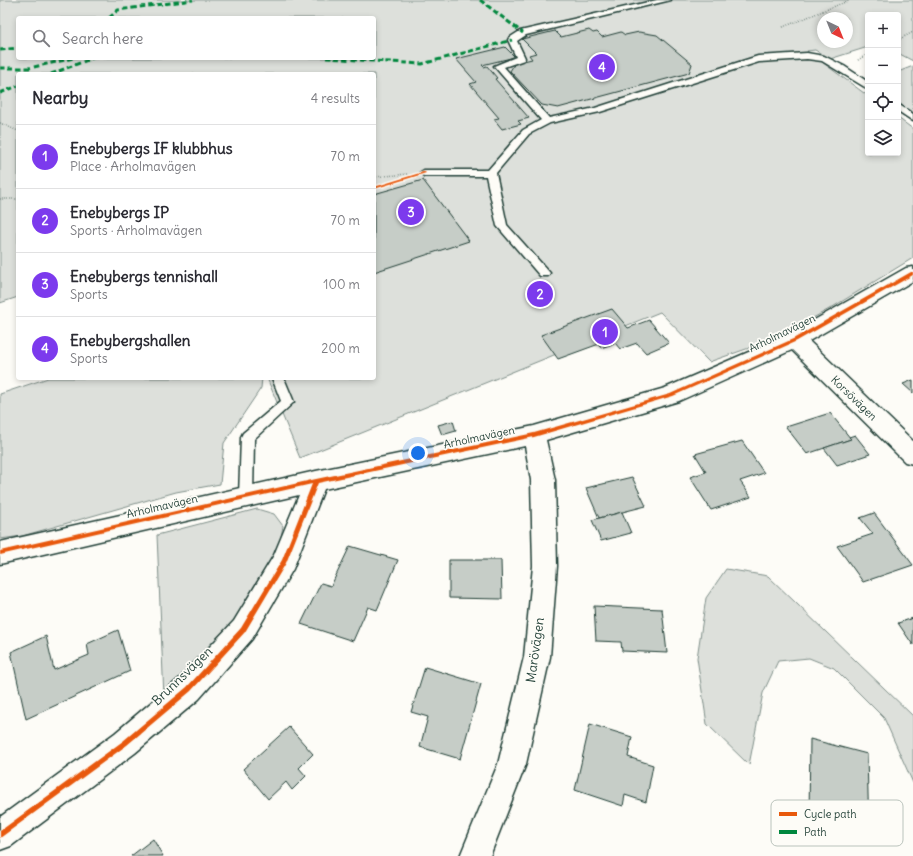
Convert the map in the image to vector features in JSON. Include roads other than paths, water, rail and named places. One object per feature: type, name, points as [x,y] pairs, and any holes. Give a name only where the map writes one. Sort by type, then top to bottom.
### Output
[{"type":"street","name":"Arholmavägen","points":[[0,553],[316,481],[534,435],[670,395],[795,340],[913,273]]},
{"type":"street","name":"Korsövägen","points":[[795,340],[913,455]]},
{"type":"street","name":"Marövägen","points":[[475,856],[512,764],[537,657],[545,566],[544,480],[534,435]]},
{"type":"street","name":"Brunnsvägen","points":[[0,835],[143,728],[189,689],[243,630],[284,561],[316,481]]},
{"type":"lane","points":[[547,121],[498,66],[521,58],[512,40],[523,33],[667,0]]},
{"type":"lane","points":[[544,273],[502,226],[491,173],[526,132],[547,121],[597,110],[758,59],[806,56],[824,59],[865,84]]},
{"type":"lane","points":[[901,109],[913,118]]},
{"type":"lane","points":[[424,173],[491,173]]},
{"type":"lane","points":[[246,497],[248,437],[288,402],[279,380]]},
{"type":"place","name":"Enebybergshallen","points":[[602,67]]},
{"type":"place","name":"Enebybergs tennishall","points":[[411,212]]},
{"type":"place","name":"Enebybergs IP","points":[[540,294]]},
{"type":"place","name":"Enebybergs IF klubbhus","points":[[605,332]]}]
